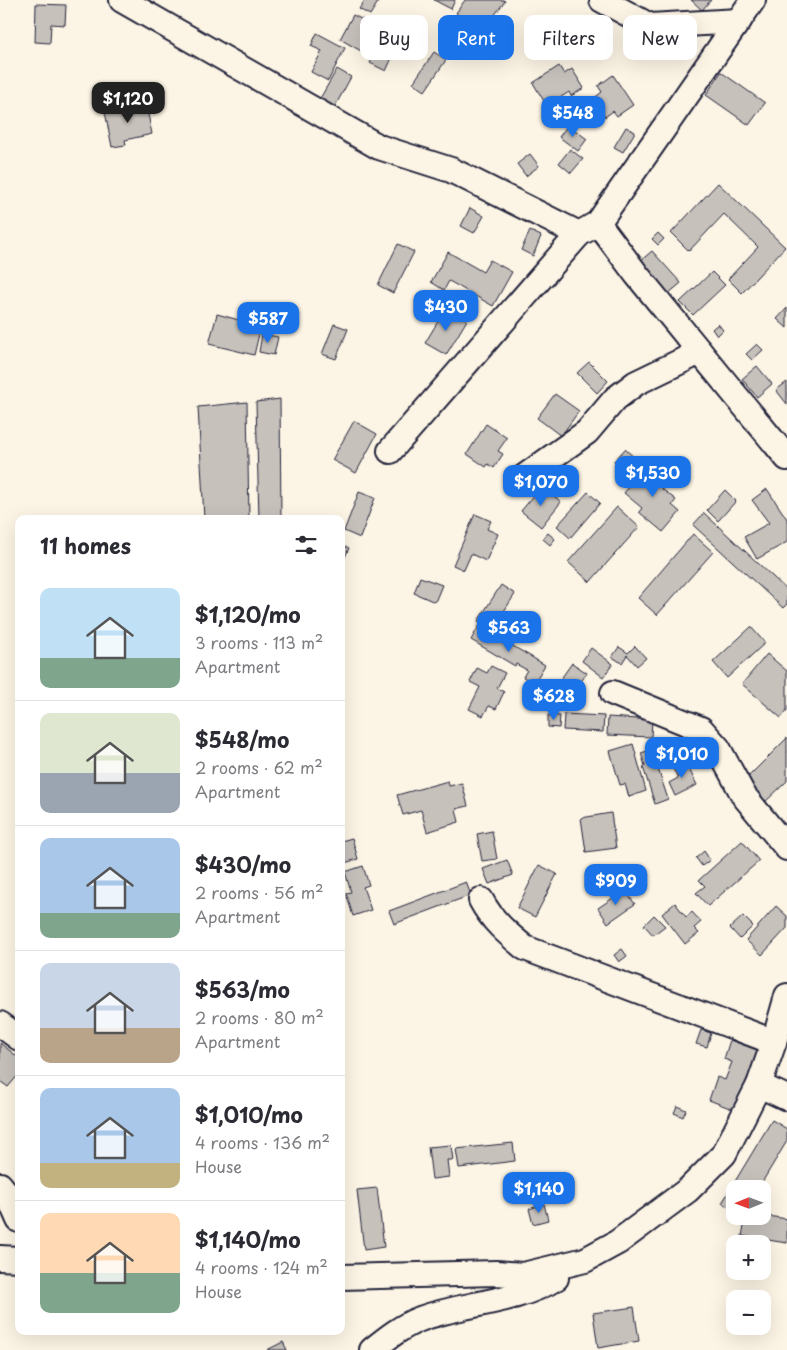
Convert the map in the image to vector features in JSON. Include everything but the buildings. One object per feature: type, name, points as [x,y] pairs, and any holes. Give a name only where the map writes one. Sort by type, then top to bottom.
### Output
[{"type":"street","points":[[122,0],[379,147],[450,170],[589,229],[637,276],[787,458]]},
{"type":"street","points":[[602,0],[650,26],[739,20]]},
{"type":"street","points":[[390,450],[589,229],[753,0]]},
{"type":"street","points":[[524,477],[587,432],[615,399],[636,383],[700,352]]},
{"type":"street","points":[[613,693],[701,729],[718,748],[744,796],[787,848]]},
{"type":"street","points":[[481,900],[488,914],[504,931],[525,948],[774,1042]]},
{"type":"street","points":[[372,1350],[394,1333],[419,1320],[522,1293],[550,1282],[618,1242],[688,1190],[724,1154],[759,1085],[787,996]]},
{"type":"street","points":[[0,1024],[15,1035]]},
{"type":"street","points":[[759,1085],[787,1098]]},
{"type":"street","points":[[9,1186],[15,1206]]},
{"type":"street","points":[[0,1258],[15,1259]]},
{"type":"street","points":[[345,1277],[496,1273],[523,1275],[585,1260]]}]
